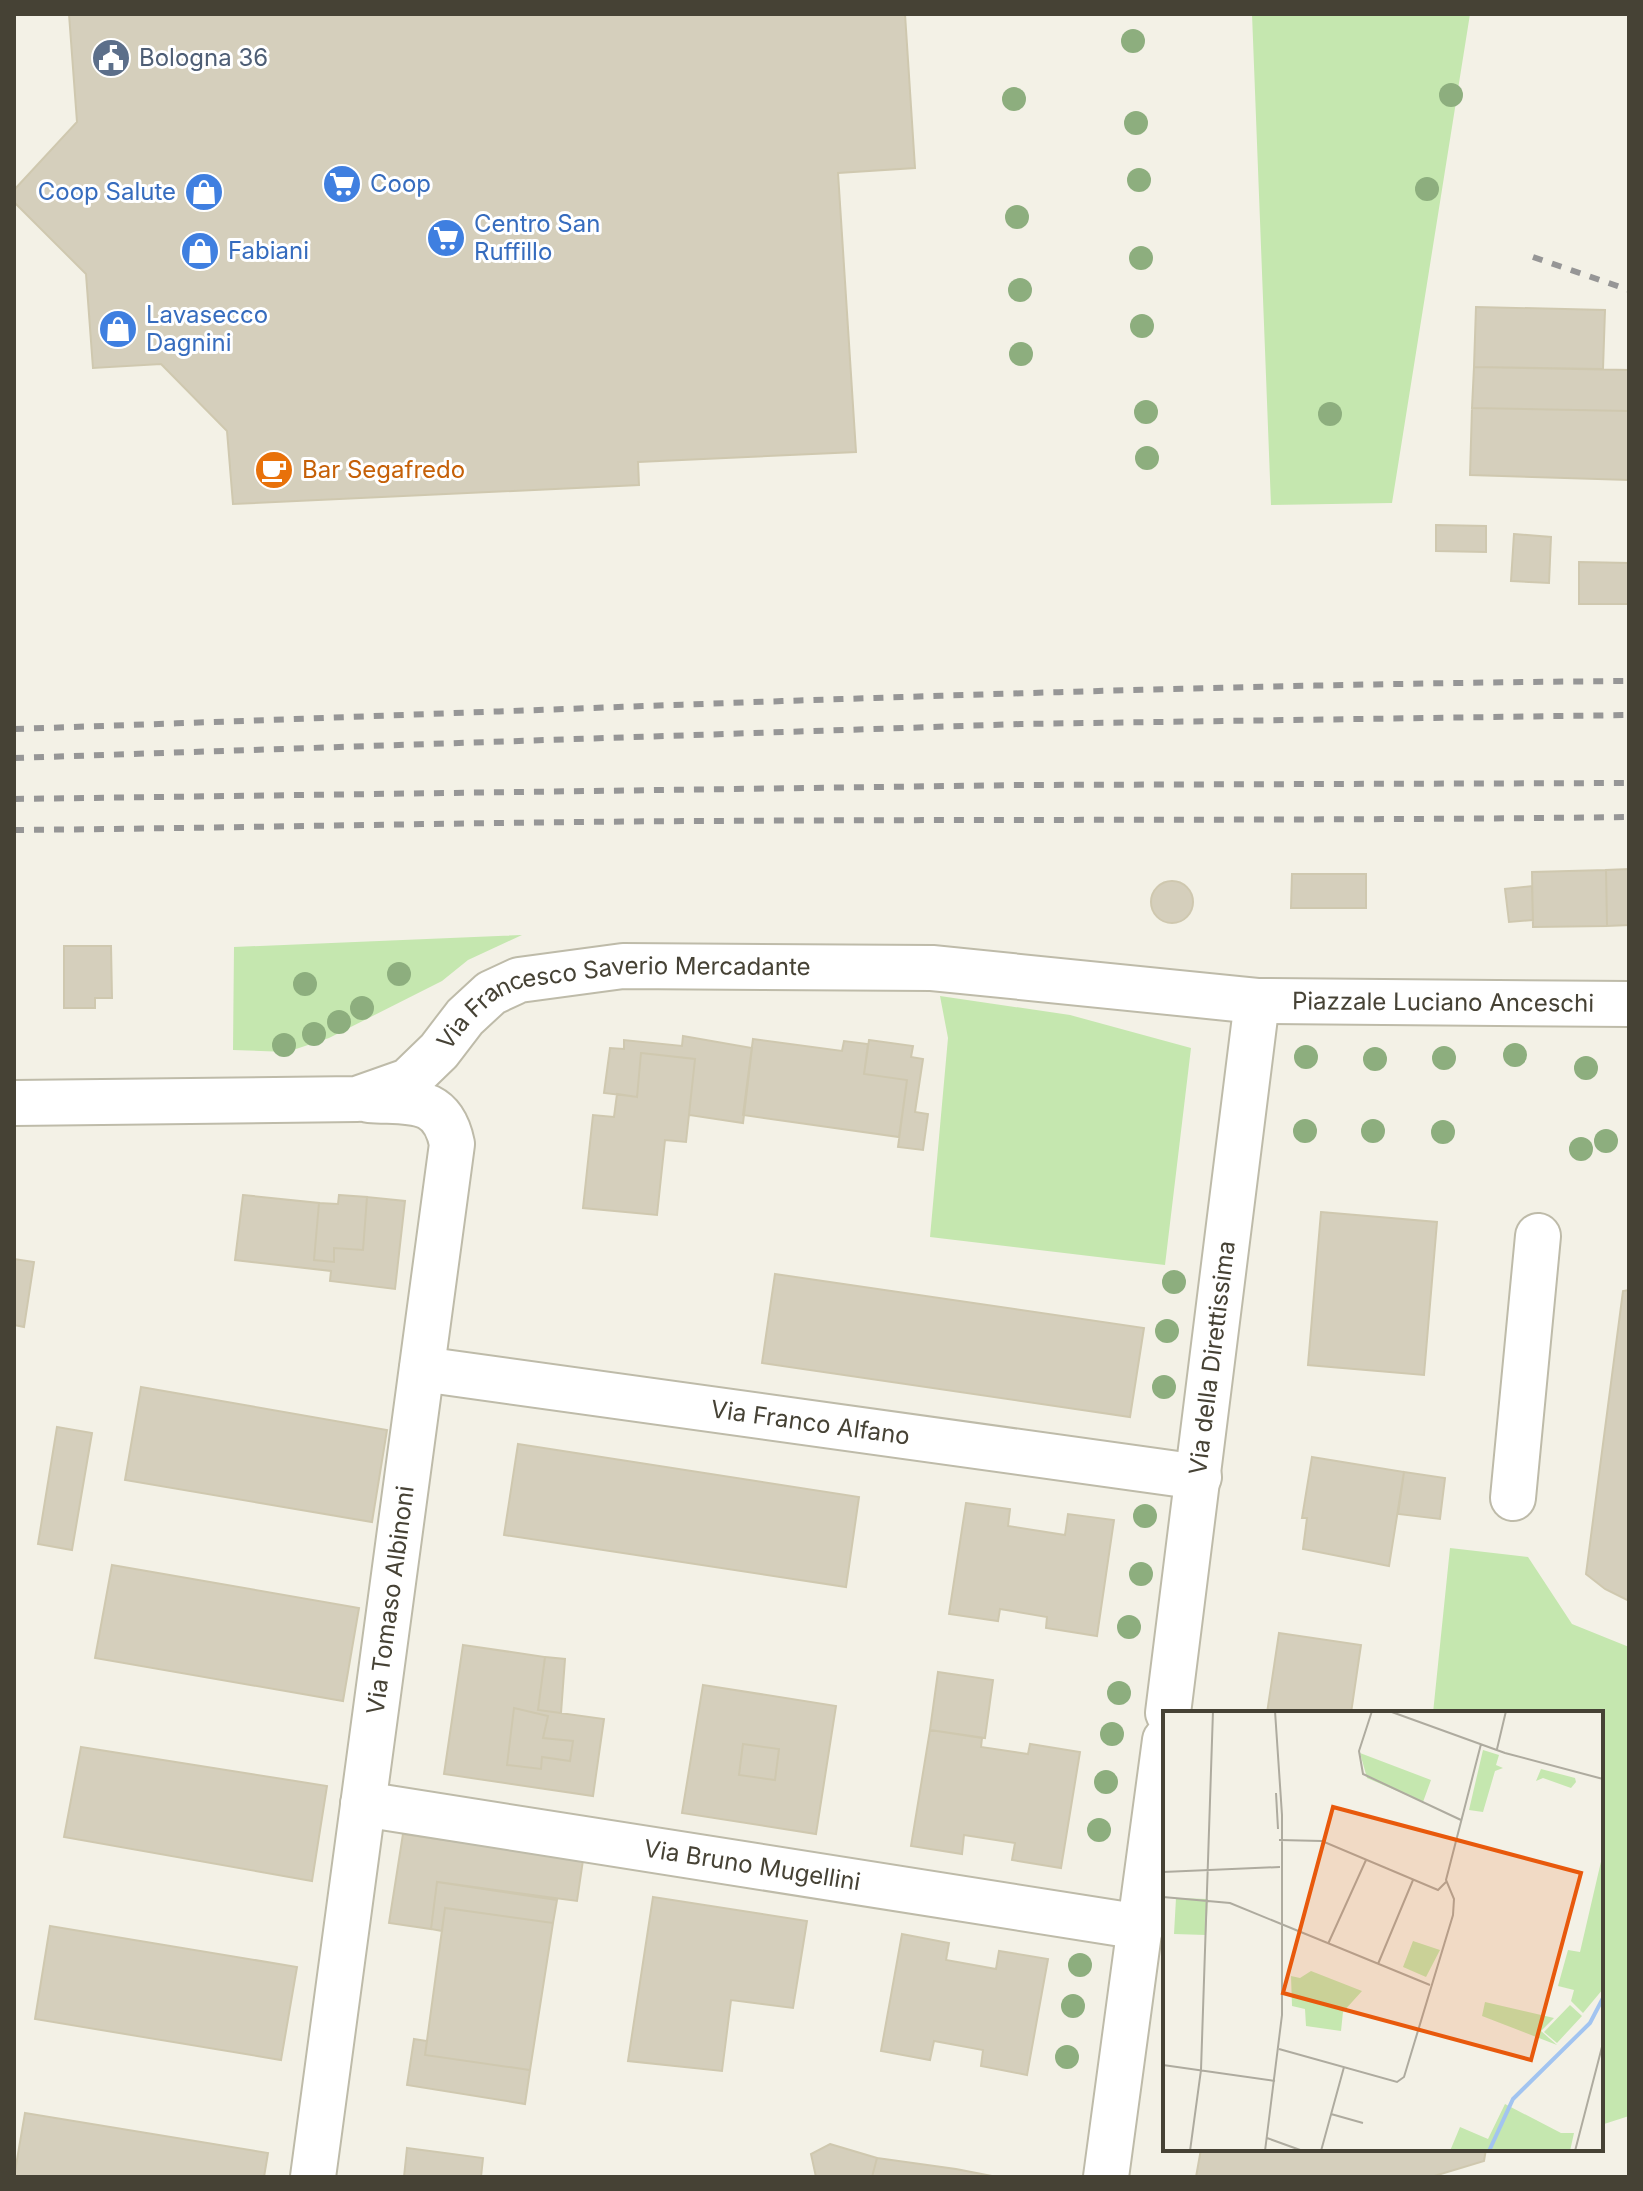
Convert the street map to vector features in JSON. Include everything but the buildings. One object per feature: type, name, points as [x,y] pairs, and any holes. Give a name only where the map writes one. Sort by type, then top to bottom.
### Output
[{"type":"street","name":"Via Francesco Saverio Mercadante","points":[[14,1103],[357,1099],[408,1081],[439,1051],[465,1017],[491,993],[519,980],[623,966],[932,968],[1257,1001]]},
{"type":"street","name":"Piazzale Luciano Anceschi","points":[[1257,1001],[1629,1004]]},
{"type":"street","name":"Via della Direttissima","points":[[1168,1711],[1257,1001]]},
{"type":"street","name":"Via Tomaso Albinoni","points":[[313,2177],[452,1144],[449,1127],[439,1112],[423,1103],[357,1099]]},
{"type":"street","points":[[1513,1498],[1538,1236]]},
{"type":"street","name":"Via Franco Alfano","points":[[422,1369],[1199,1477]]},
{"type":"street","points":[[1106,2177],[1163,1756]]},
{"type":"street","name":"Via Bruno Mugellini","points":[[363,1804],[1141,1927]]},
{"type":"green space","points":[[1252,14],[1470,14],[1392,503],[1271,505]]},
{"type":"green space","points":[[522,935],[468,960],[442,981],[329,1038],[287,1052],[233,1050],[234,947]]},
{"type":"green space","points":[[940,996],[1070,1015],[1191,1048],[1165,1265],[930,1237],[948,1038]]},
{"type":"green space","points":[[1450,1548],[1528,1557],[1572,1624],[1629,1647],[1629,2116],[1603,2124],[1603,1711],[1433,1711]]},
{"type":"railway","points":[[1533,257],[1629,290]]},
{"type":"railway","points":[[14,729],[1023,693],[1629,681]]},
{"type":"railway","points":[[14,758],[1021,724],[1629,715]]},
{"type":"railway","points":[[14,799],[1022,785],[1629,783]]},
{"type":"railway","points":[[14,830],[618,822],[1629,817]]},
{"type":"place","name":"Bologna 36","points":[[111,58]]},
{"type":"place","name":"Coop","points":[[342,184]]},
{"type":"place","name":"Coop Salute","points":[[204,192]]},
{"type":"place","name":"Centro San Ruffillo","points":[[446,238]]},
{"type":"place","name":"Fabiani","points":[[200,251]]},
{"type":"place","name":"Lavasecco Dagnini","points":[[118,329]]},
{"type":"place","name":"Bar Segafredo","points":[[274,470]]}]
